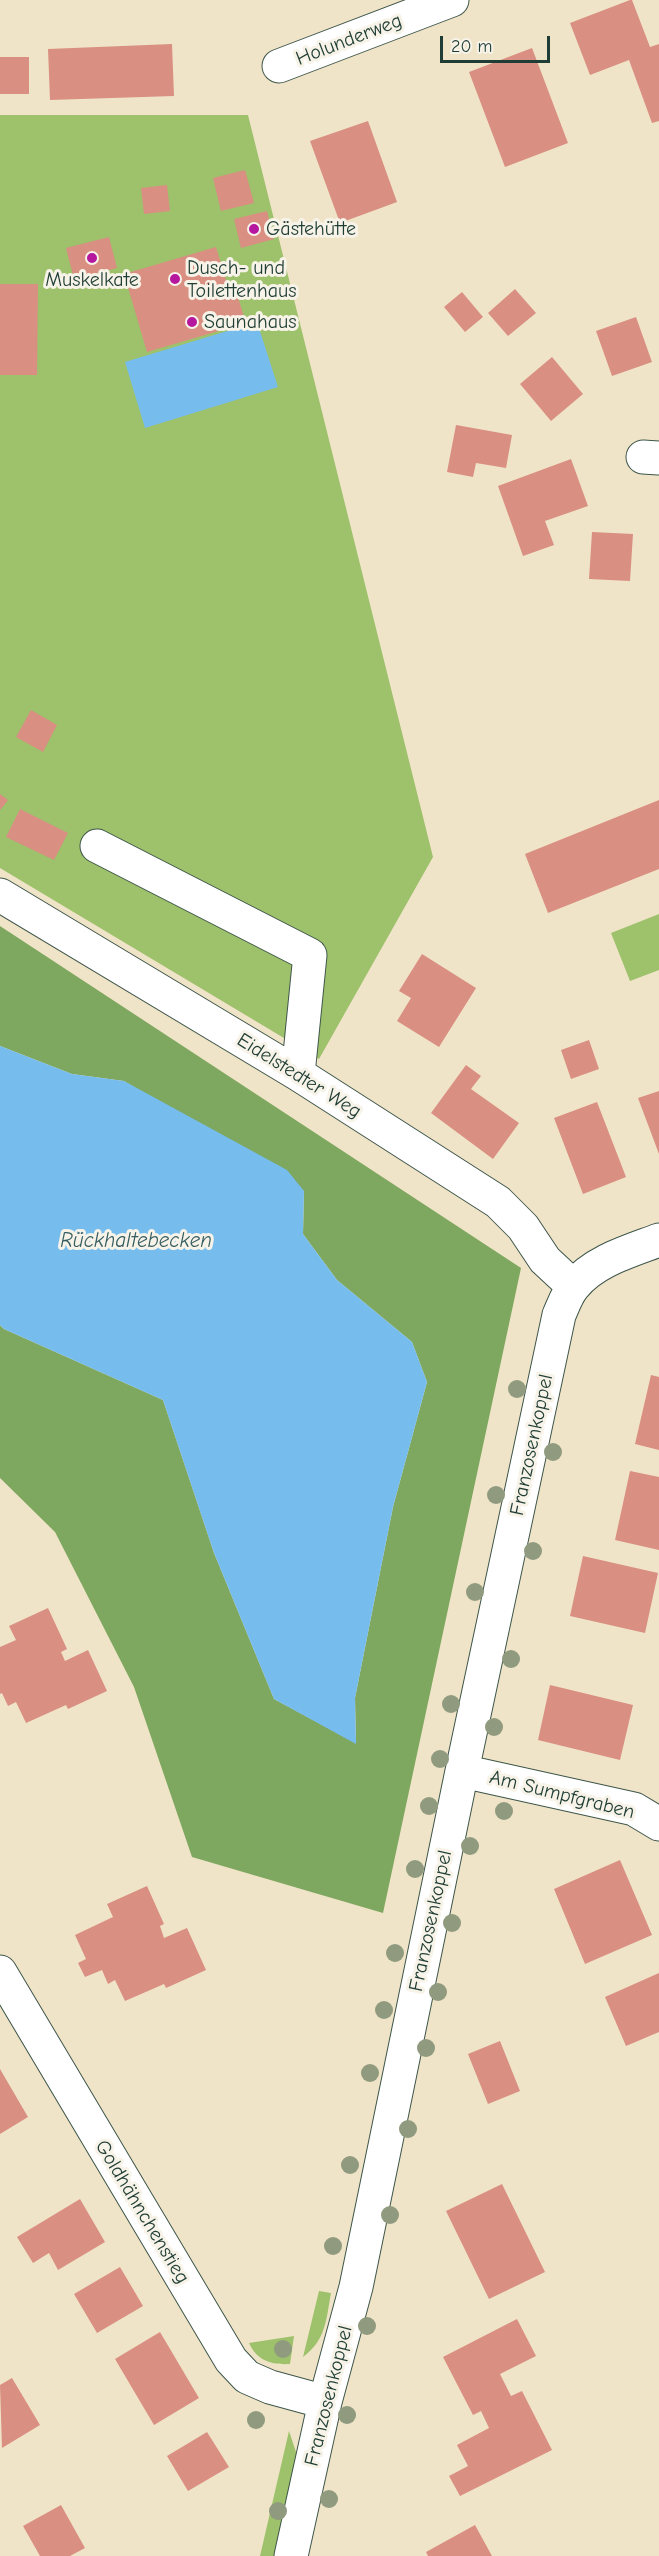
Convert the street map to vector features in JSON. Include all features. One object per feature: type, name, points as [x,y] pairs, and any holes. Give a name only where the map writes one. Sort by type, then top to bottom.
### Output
[{"type":"street","name":"Holunderweg","points":[[279,66],[452,0]]},
{"type":"street","points":[[97,846],[310,956],[298,1074]]},
{"type":"street","name":"Eidelstedter Weg","points":[[0,895],[298,1074],[498,1202],[523,1227],[546,1260],[573,1286]]},
{"type":"street","points":[[573,1286],[616,1256],[659,1240]]},
{"type":"street","name":"Franzosenkoppel","points":[[291,2556],[325,2402],[356,2287],[559,1315],[573,1286]]},
{"type":"street","name":"Am Sumpfgraben","points":[[462,1771],[634,1809],[659,1824]]},
{"type":"street","name":"Goldhähnchenstieg","points":[[0,1971],[231,2360],[247,2377],[270,2387],[325,2402]]},
{"type":"green space","points":[[0,115],[248,115],[433,857],[319,1059],[0,868]]},
{"type":"green space","points":[[659,914],[659,970],[630,981],[611,933]]},
{"type":"green space","points":[[0,926],[521,1268],[383,1913],[192,1857],[134,1687],[55,1532],[0,1478],[0,1325],[4,1329],[163,1400],[214,1553],[274,1699],[356,1743],[355,1698],[393,1507],[427,1382],[412,1342],[337,1280],[303,1234],[304,1191],[124,1081],[72,1074],[0,1046]]},
{"type":"green space","points":[[319,2291],[331,2293],[326,2321],[316,2344],[303,2357]]},
{"type":"green space","points":[[294,2336],[290,2364],[266,2361],[256,2354],[249,2343]]},
{"type":"green space","points":[[289,2431],[297,2455],[274,2556],[260,2556]]},
{"type":"water","points":[[257,322],[278,387],[145,428],[125,362]]},
{"type":"water","name":"Rückhaltebecken","points":[[0,1046],[72,1074],[124,1081],[287,1170],[304,1191],[303,1234],[337,1280],[412,1342],[427,1382],[393,1507],[355,1698],[356,1744],[274,1699],[214,1553],[163,1400],[4,1329],[0,1325]]},
{"type":"building","points":[[632,0],[650,47],[659,44],[659,121],[652,123],[629,60],[590,75],[570,23]]},
{"type":"building","points":[[172,44],[174,96],[50,100],[48,49]]},
{"type":"building","points":[[532,48],[568,143],[505,167],[469,72]]},
{"type":"building","points":[[0,57],[29,57],[29,94],[0,94]]},
{"type":"building","points":[[368,121],[397,202],[340,223],[310,141]]},
{"type":"building","points":[[245,170],[254,203],[221,211],[213,178]]},
{"type":"building","points":[[167,185],[170,211],[144,214],[141,188]]},
{"type":"building","name":"Gästehütte","points":[[267,211],[274,239],[241,248],[234,219]]},
{"type":"building","name":"Muskelkate","points":[[109,237],[117,268],[74,279],[66,248]]},
{"type":"building","points":[[216,247],[230,293],[236,291],[246,323],[147,352],[124,274]]},
{"type":"building","points":[[0,284],[38,284],[37,375],[0,375]]},
{"type":"building","points":[[515,289],[536,313],[508,336],[488,313]]},
{"type":"building","points":[[462,292],[483,317],[465,332],[444,307]]},
{"type":"building","points":[[636,317],[652,362],[612,376],[596,331]]},
{"type":"building","points":[[552,357],[583,394],[551,421],[520,384]]},
{"type":"building","points":[[456,425],[512,435],[506,468],[476,463],[473,477],[447,472]]},
{"type":"building","points":[[571,459],[588,506],[545,521],[554,545],[523,556],[498,486]]},
{"type":"building","points":[[592,532],[633,534],[630,581],[589,579]]},
{"type":"building","points":[[31,710],[57,725],[43,752],[16,737]]},
{"type":"building","points":[[0,794],[8,800],[0,810]]},
{"type":"building","points":[[659,800],[659,869],[548,913],[525,854]]},
{"type":"building","points":[[20,809],[68,833],[54,860],[6,837]]},
{"type":"building","points":[[422,954],[476,988],[439,1047],[397,1021],[411,998],[399,991]]},
{"type":"building","points":[[589,1040],[599,1069],[571,1079],[561,1050]]},
{"type":"building","points":[[466,1065],[481,1076],[471,1089],[519,1123],[493,1159],[431,1113]]},
{"type":"building","points":[[659,1091],[659,1154],[638,1098]]},
{"type":"building","points":[[597,1102],[626,1177],[583,1194],[554,1118]]},
{"type":"building","points":[[651,1375],[659,1377],[659,1450],[635,1444]]},
{"type":"building","points":[[630,1471],[659,1477],[659,1550],[615,1540]]},
{"type":"building","points":[[583,1556],[658,1573],[645,1633],[570,1616]]},
{"type":"building","points":[[48,1608],[67,1649],[61,1652],[65,1661],[88,1650],[107,1691],[68,1709],[66,1705],[26,1723],[16,1702],[8,1706],[2,1693],[0,1694],[0,1647],[16,1640],[9,1626]]},
{"type":"building","points":[[550,1685],[633,1705],[620,1760],[538,1740]]},
{"type":"building","points":[[620,1860],[652,1935],[585,1964],[554,1889]]},
{"type":"building","points":[[147,1886],[164,1924],[160,1926],[164,1938],[187,1928],[206,1970],[166,1988],[164,1984],[125,2001],[115,1980],[108,1984],[102,1970],[85,1977],[78,1963],[86,1959],[75,1935],[113,1917],[107,1904]]},
{"type":"building","points":[[659,1973],[659,2032],[626,2046],[605,1997]]},
{"type":"building","points":[[500,2041],[520,2091],[488,2104],[468,2054]]},
{"type":"building","points":[[0,2069],[28,2117],[0,2134]]},
{"type":"building","points":[[502,2184],[545,2272],[489,2299],[446,2211]]},
{"type":"building","points":[[80,2199],[105,2242],[58,2270],[49,2253],[33,2263],[17,2237]]},
{"type":"building","points":[[120,2267],[143,2306],[97,2333],[74,2294]]},
{"type":"building","points":[[517,2319],[536,2356],[500,2374],[511,2396],[522,2391],[552,2450],[460,2496],[449,2476],[468,2466],[457,2445],[489,2428],[481,2411],[473,2415],[443,2357]]},
{"type":"building","points":[[160,2332],[199,2398],[154,2425],[115,2359]]},
{"type":"building","points":[[12,2378],[40,2425],[2,2448],[0,2385]]},
{"type":"building","points":[[207,2432],[229,2467],[188,2491],[167,2456]]},
{"type":"building","points":[[61,2505],[85,2548],[70,2556],[40,2556],[23,2526]]},
{"type":"building","points":[[475,2525],[492,2556],[428,2556],[426,2552]]},
{"type":"place","name":"Gästehütte","points":[[254,229]]},
{"type":"place","name":"Muskelkate","points":[[92,258]]},
{"type":"place","name":"Dusch- und Toilettenhaus","points":[[175,279]]},
{"type":"place","name":"Saunahaus","points":[[192,322]]}]
